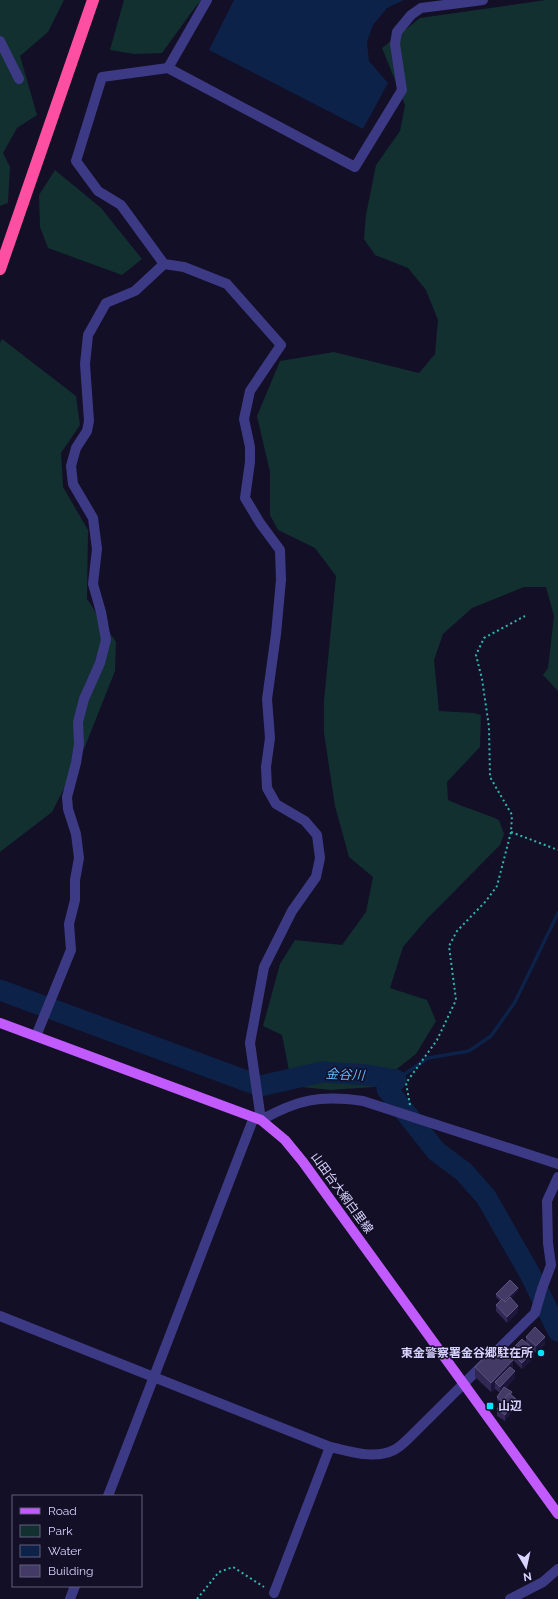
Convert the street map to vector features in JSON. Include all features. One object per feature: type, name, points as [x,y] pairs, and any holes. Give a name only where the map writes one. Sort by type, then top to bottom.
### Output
[{"type":"highway","points":[[0,269],[93,0]]},
{"type":"main road","name":"山田台大網白里線","points":[[0,1023],[258,1119],[284,1140],[303,1162],[558,1514]]},
{"type":"street","points":[[168,68],[207,0]]},
{"type":"street","points":[[108,1495],[153,1378],[258,1119],[250,1043],[264,967],[292,911],[316,877],[320,858],[317,835],[305,821],[276,804],[267,788],[266,767],[270,738],[267,699],[276,634],[281,580],[280,550],[260,523],[245,498],[250,462],[250,447],[244,419],[250,391],[281,345],[227,284],[184,267],[164,264],[121,205],[98,191],[76,161],[102,77],[168,68],[355,167],[402,90],[395,44],[397,32],[411,15],[421,8],[483,0]]},
{"type":"street","points":[[0,41],[19,79]]},
{"type":"street","points":[[36,1036],[71,950],[69,924],[75,900],[75,880],[79,858],[76,834],[68,809],[67,797],[76,763],[79,744],[78,722],[84,699],[100,663],[106,640],[101,612],[93,584],[97,550],[93,518],[74,484],[71,466],[76,448],[87,431],[89,421],[85,364],[88,335],[106,303],[135,291],[164,264]]},
{"type":"street","points":[[258,1119],[303,1100],[338,1098],[363,1101],[558,1164]]},
{"type":"street","points":[[0,1316],[330,1447],[366,1455],[381,1454],[394,1450],[409,1438],[535,1313],[551,1264],[548,1242],[548,1201],[558,1177]]},
{"type":"street","points":[[274,1593],[330,1447]]},
{"type":"street","points":[[510,1599],[543,1582],[558,1568]]},
{"type":"street","points":[[70,1599],[74,1587]]},
{"type":"path","points":[[413,1118],[406,1083],[436,1040],[456,1000],[449,946],[457,930],[486,900],[497,886],[511,832],[512,815],[490,777],[489,727],[482,679],[476,655],[484,638],[525,616]]},
{"type":"path","points":[[511,832],[558,850]]},
{"type":"path","points":[[197,1599],[219,1572],[233,1567],[274,1593]]},
{"type":"green space","points":[[0,0],[64,0],[48,32],[20,56],[37,115],[17,128],[3,153],[10,167],[8,203],[0,206]]},
{"type":"green space","points":[[124,0],[202,0],[162,53],[134,54],[110,50]]},
{"type":"green space","points":[[546,0],[558,0],[558,691],[543,675],[548,668],[554,616],[546,587],[524,587],[472,608],[443,634],[434,660],[439,711],[474,713],[481,715],[480,747],[447,782],[448,800],[499,820],[504,834],[500,845],[426,920],[403,947],[390,988],[427,1000],[436,1021],[416,1054],[374,1087],[330,1090],[292,1086],[282,1035],[263,1026],[280,964],[295,940],[342,945],[366,912],[373,877],[349,857],[335,806],[324,733],[324,701],[336,576],[315,548],[278,530],[270,515],[270,472],[257,416],[280,361],[334,352],[419,373],[435,354],[438,320],[426,290],[408,268],[375,255],[364,239],[366,215],[376,165],[400,131],[405,105],[382,48],[420,18]]},
{"type":"green space","points":[[55,170],[101,208],[142,259],[122,275],[48,248],[40,227],[39,195]]},
{"type":"green space","points":[[2,339],[76,396],[80,425],[61,453],[63,487],[88,530],[87,599],[116,642],[115,671],[84,749],[52,812],[0,852],[0,343]]},
{"type":"water","points":[[234,0],[404,0],[387,8],[373,25],[367,42],[369,61],[388,83],[363,129],[209,50]]},
{"type":"building","points":[[510,1280],[518,1288],[504,1301],[496,1294]]},
{"type":"building","points":[[510,1297],[518,1306],[507,1317],[496,1305],[502,1299],[505,1302]]},
{"type":"building","points":[[535,1327],[545,1337],[536,1346],[526,1337]]},
{"type":"building","points":[[522,1339],[534,1350],[522,1363],[510,1351]]},
{"type":"building","points":[[497,1345],[513,1360],[491,1383],[475,1367]]},
{"type":"building","points":[[510,1367],[515,1371],[500,1387],[495,1382]]},
{"type":"building","points":[[504,1387],[512,1392],[510,1395],[509,1393],[503,1402],[497,1397]]},
{"type":"building","points":[[509,1393],[516,1399],[505,1415],[497,1409]]},
{"type":"waterway","points":[[396,1080],[428,1058],[469,1051],[491,1036],[515,1002],[558,913]]},
{"type":"waterway","name":"金谷川","points":[[0,990],[260,1086],[322,1072],[367,1075],[396,1080]]},
{"type":"waterway","name":"金谷川","points":[[396,1080],[387,1089],[436,1151],[464,1172],[486,1197],[530,1274],[558,1331]]},
{"type":"place","name":"東金警察署金谷郷駐在所","points":[[541,1353]]},
{"type":"place","name":"山辺","points":[[490,1406]]}]
